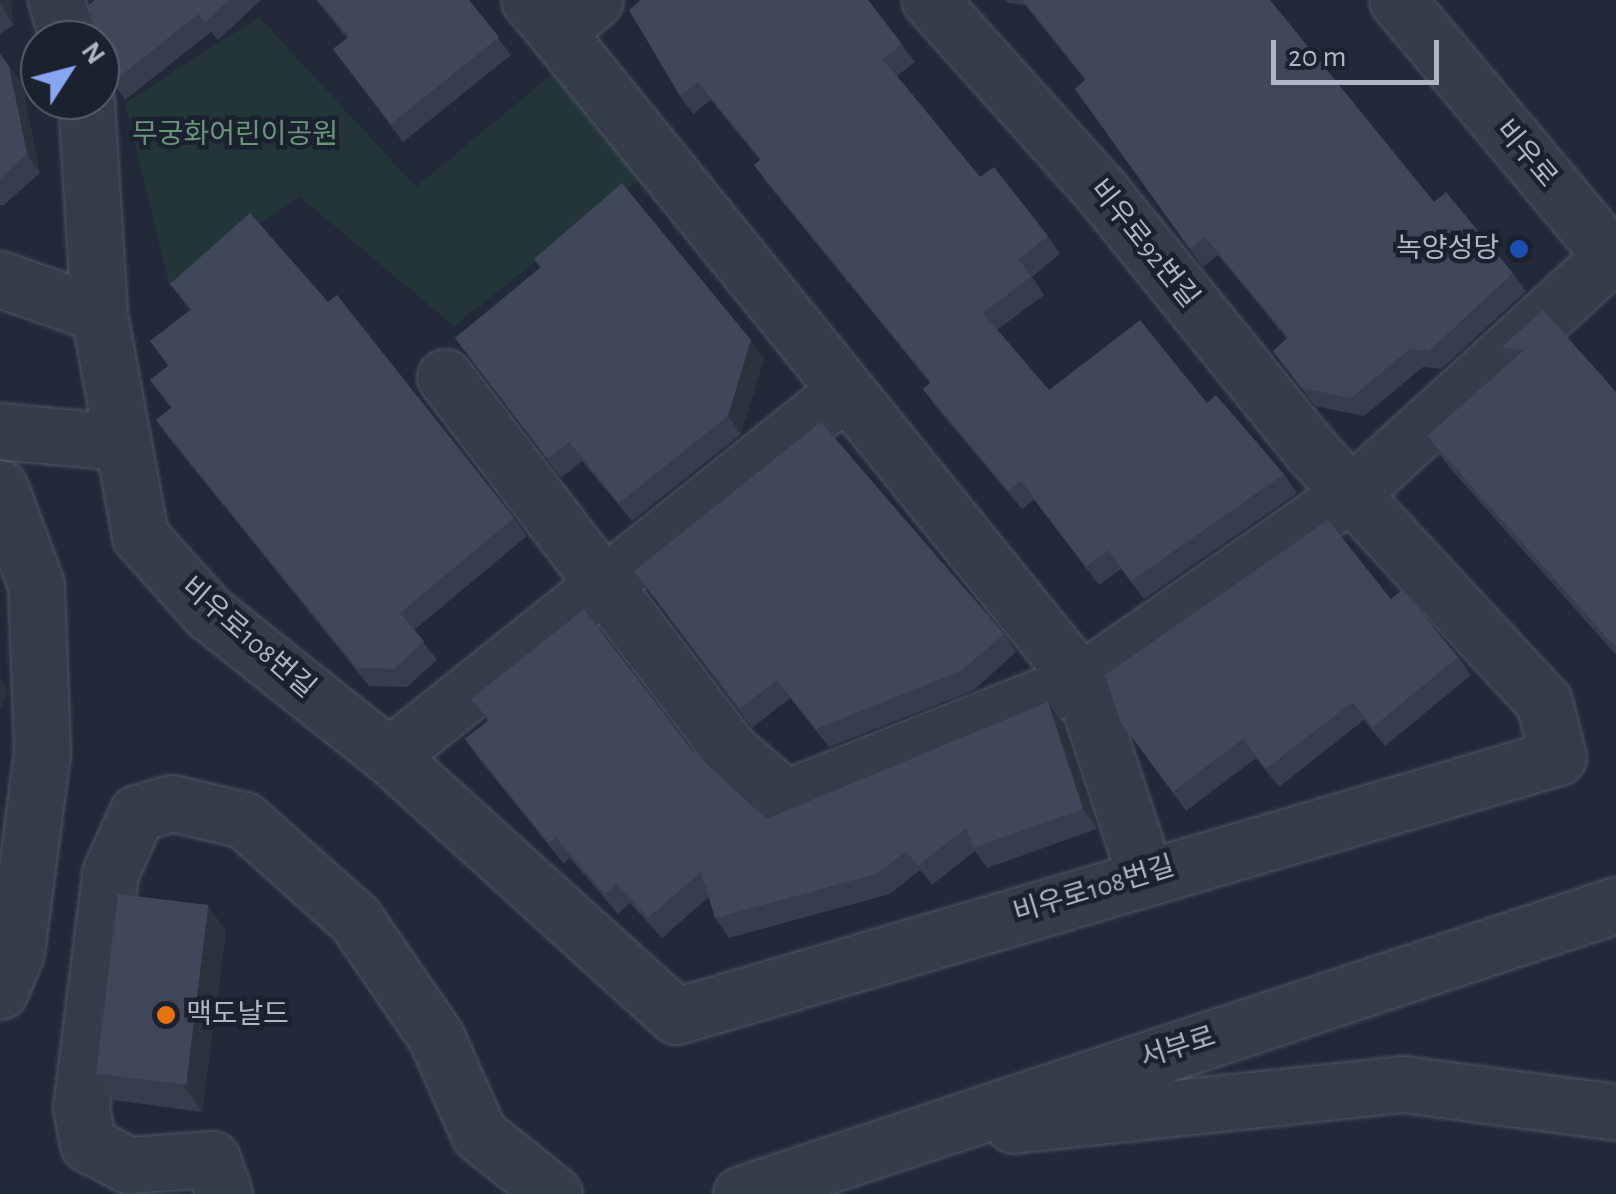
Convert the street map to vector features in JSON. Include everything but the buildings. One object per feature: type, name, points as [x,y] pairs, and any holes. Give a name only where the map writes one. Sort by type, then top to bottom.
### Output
[{"type":"street","name":"비우로92번길","points":[[930,0],[1354,490]]},
{"type":"street","name":"비우로","points":[[1397,0],[1613,259]]},
{"type":"street","points":[[560,11],[844,392],[1081,681],[1145,875]]},
{"type":"street","name":"비우로108번길","points":[[87,120],[99,314],[119,442],[140,536],[208,612],[390,756],[676,1016],[1145,875],[1558,757],[1544,702],[1354,490]]},
{"type":"street","points":[[445,376],[730,750],[784,798],[1081,681],[1354,490],[1613,259]]},
{"type":"street","points":[[0,279],[99,314]]},
{"type":"street","points":[[390,756],[601,581],[844,392]]},
{"type":"street","points":[[0,431],[119,442]]},
{"type":"street","points":[[0,488],[36,585],[42,752],[11,897],[0,991]]},
{"type":"street","points":[[224,1194],[212,1159],[128,1165],[88,1144],[82,1107],[110,874],[137,813],[172,803],[244,820],[355,919],[436,1036],[479,1134],[554,1194]]},
{"type":"street","name":"서부로","points":[[741,1194],[906,1136],[1616,905]]},
{"type":"street","points":[[906,1136],[1403,1084],[1616,1112]]},
{"type":"green space","name":"무궁화어린이공원","points":[[259,17],[416,187],[562,66],[650,171],[454,326],[299,196],[170,288],[125,103]]},
{"type":"place","name":"녹양성당","points":[[1519,249]]},
{"type":"place","name":"맥도날드","points":[[166,1015]]}]
